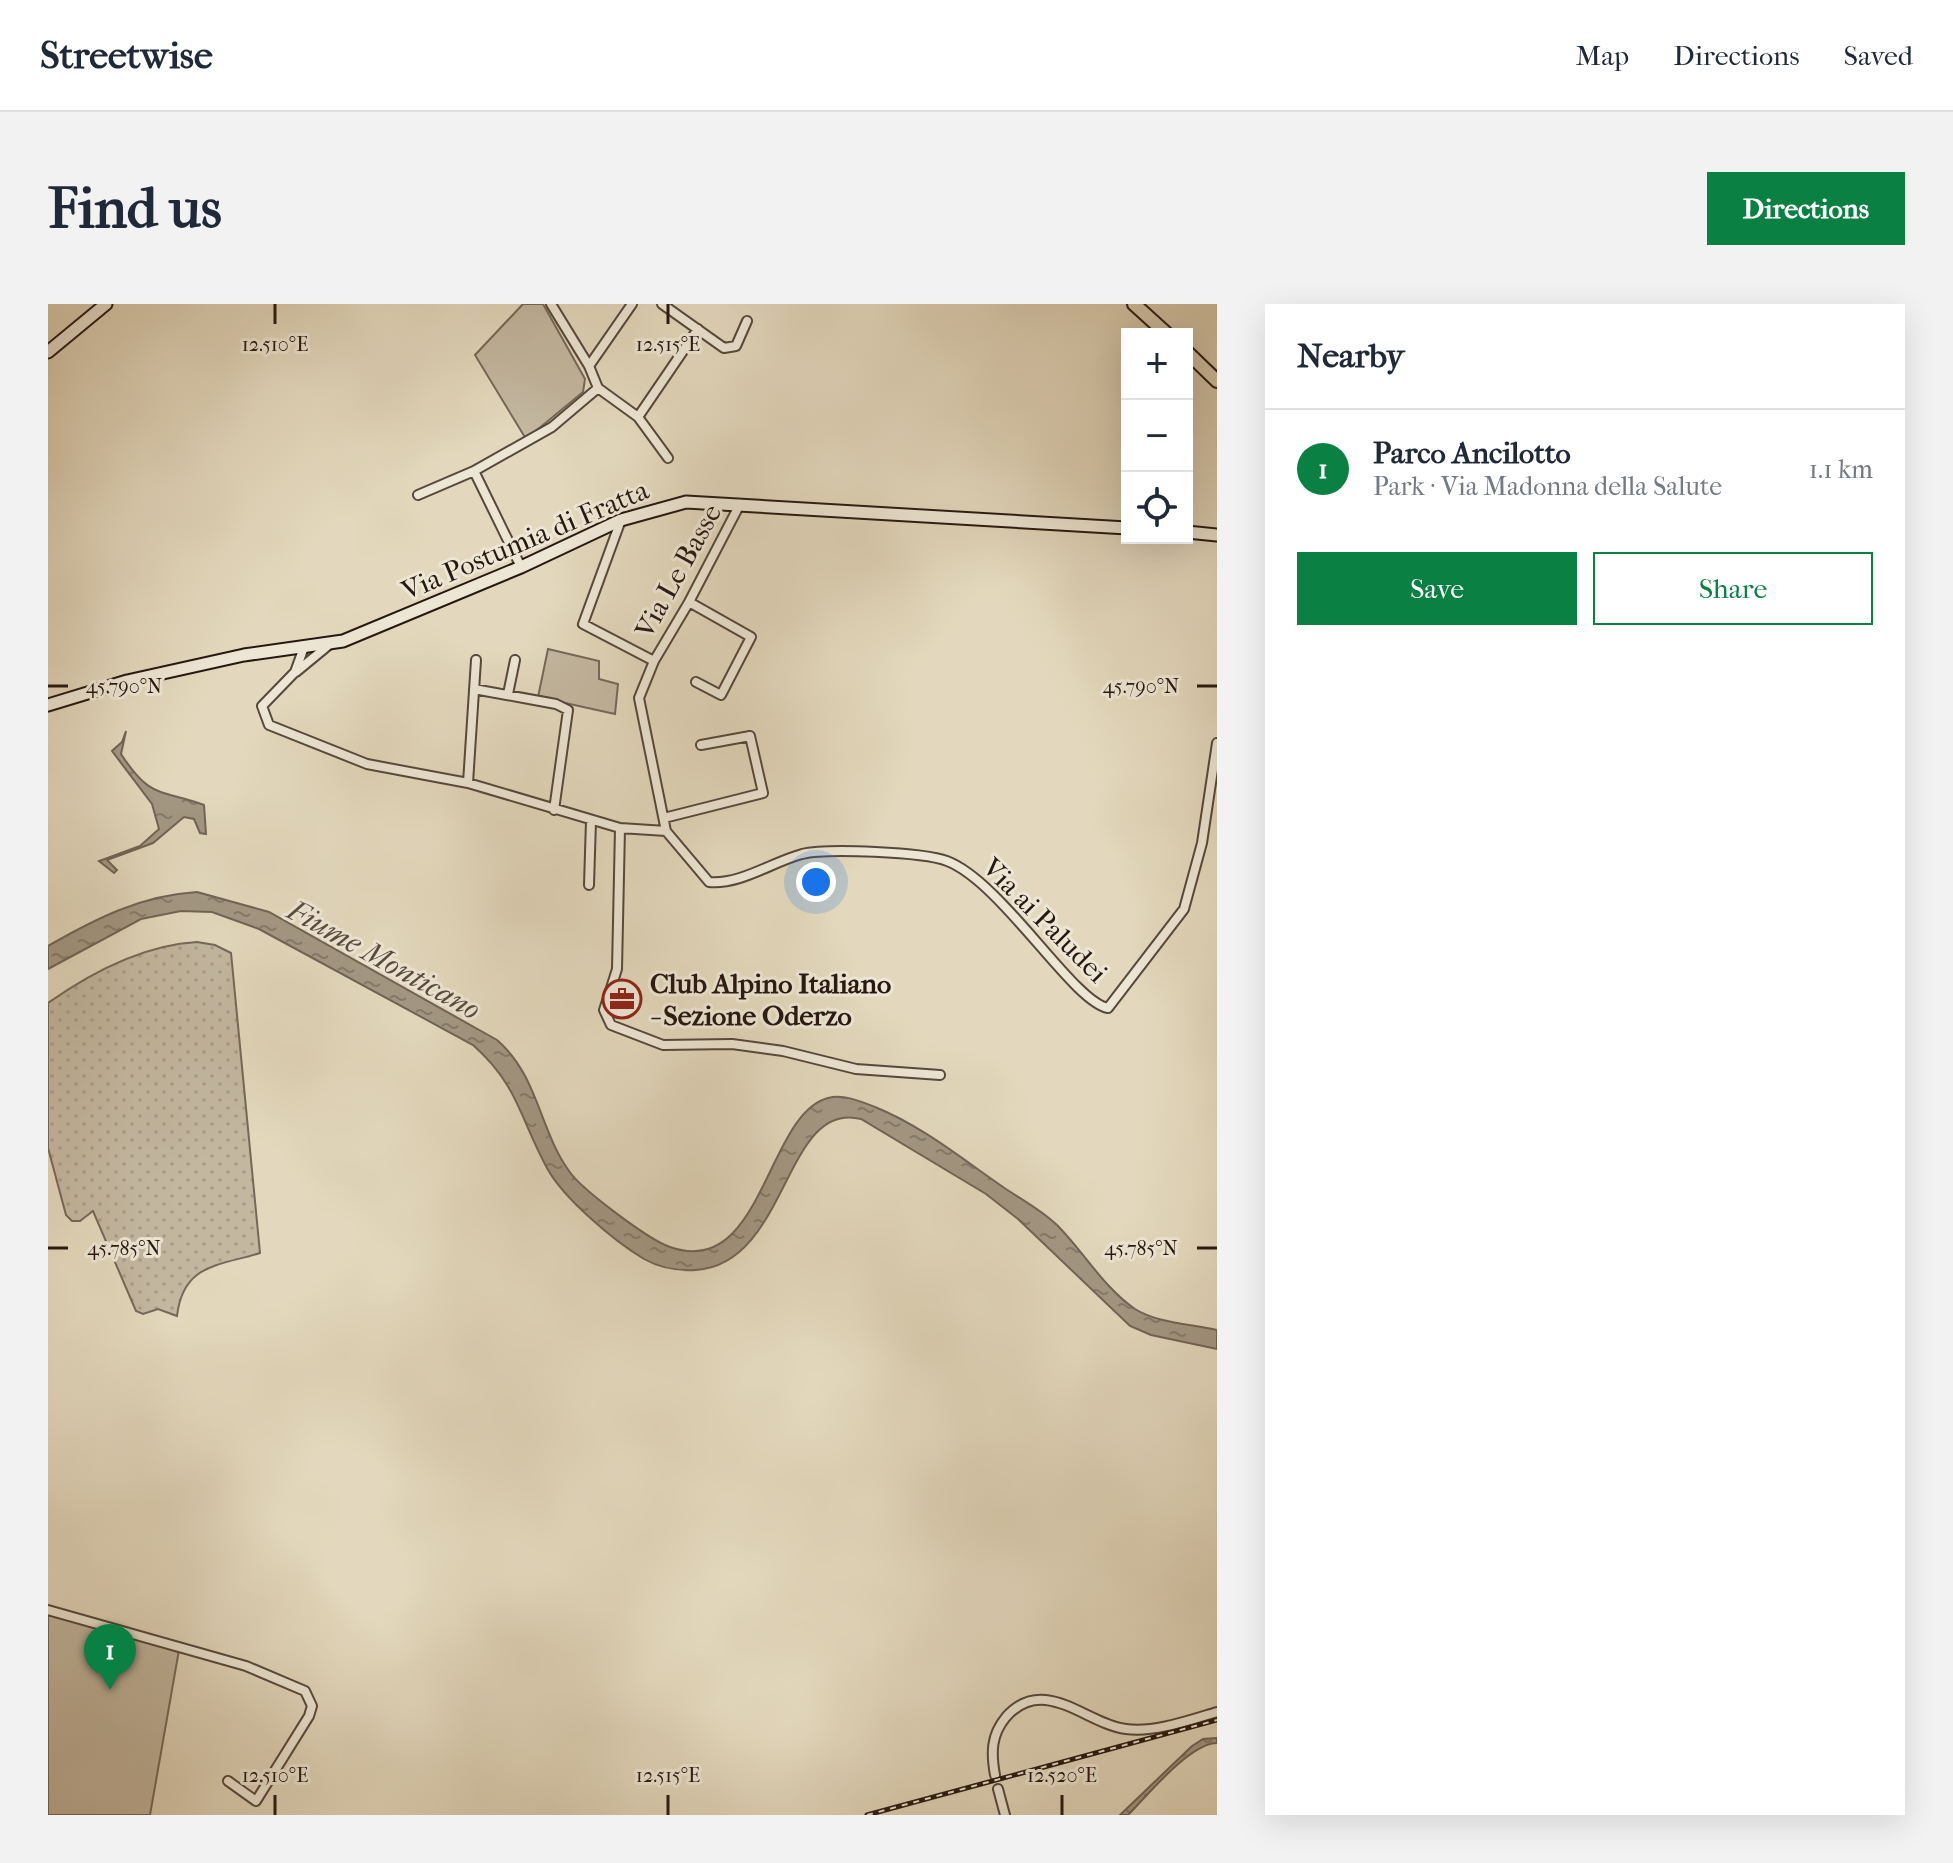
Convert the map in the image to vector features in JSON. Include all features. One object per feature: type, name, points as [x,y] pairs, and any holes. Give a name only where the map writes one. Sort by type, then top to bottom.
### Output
[{"type":"main road","points":[[48,352],[106,304]]},
{"type":"main road","points":[[1134,304],[1160,328]]},
{"type":"main road","points":[[1193,358],[1217,381]]},
{"type":"main road","name":"Via Postumia di Fratta","points":[[48,705],[127,681],[244,655],[330,644],[369,633],[621,520],[686,502],[1121,528]]},
{"type":"main road","points":[[1193,532],[1217,533]]},
{"type":"street","points":[[551,304],[589,366],[598,388],[638,417],[668,458]]},
{"type":"street","points":[[589,366],[632,304]]},
{"type":"street","points":[[668,306],[724,348],[731,349],[747,321]]},
{"type":"street","points":[[638,417],[698,329]]},
{"type":"street","points":[[418,495],[474,471],[552,427],[598,388]]},
{"type":"street","points":[[474,471],[521,567]]},
{"type":"street","name":"Via Le Basse","points":[[666,831],[639,707],[654,661],[689,602],[740,503]]},
{"type":"street","name":"Via Le Basse","points":[[621,520],[583,624],[654,661]]},
{"type":"street","points":[[689,602],[751,637],[721,695],[696,682]]},
{"type":"street","points":[[330,644],[295,672],[262,706],[269,725],[367,764],[468,783],[620,828],[666,831]]},
{"type":"street","points":[[295,672],[304,647]]},
{"type":"street","points":[[468,783],[476,660]]},
{"type":"street","points":[[508,694],[515,660]]},
{"type":"street","points":[[474,689],[508,694],[568,710],[554,810]]},
{"type":"street","points":[[664,818],[763,793],[750,736],[701,745]]},
{"type":"street","name":"Via ai Paludei","points":[[666,831],[709,882],[727,881],[804,854],[921,853],[963,868],[1023,923],[1088,997],[1108,1008],[1184,909],[1202,843],[1217,743]]},
{"type":"street","points":[[589,885],[591,821]]},
{"type":"street","points":[[620,828],[617,969],[604,1010],[611,1025],[663,1045],[744,1045],[856,1069],[940,1075]]},
{"type":"street","points":[[48,1610],[246,1666],[305,1691],[312,1706],[309,1716],[256,1801],[228,1781]]},
{"type":"street","points":[[995,1775],[992,1745],[996,1732],[1012,1711],[1031,1701],[1055,1700],[1128,1730],[1217,1712]]},
{"type":"street","points":[[998,1789],[1005,1815]]},
{"type":"shaded area","points":[[523,304],[543,304],[585,379],[583,392],[526,439],[475,355]]},
{"type":"shaded area","points":[[548,649],[599,661],[599,679],[618,684],[615,714],[538,697]]},
{"type":"shaded area","points":[[197,942],[215,945],[231,953],[260,1253],[217,1265],[195,1277],[181,1299],[177,1316],[158,1309],[143,1314],[136,1311],[93,1211],[80,1221],[72,1221],[66,1215],[48,1148],[48,1003],[82,981],[138,954]]},
{"type":"shaded area","points":[[48,1615],[179,1650],[150,1815],[48,1815]]},
{"type":"water","points":[[126,731],[121,754],[131,769],[157,791],[204,805],[206,834],[200,833],[194,819],[184,817],[153,843],[107,860],[117,870],[114,873],[99,861],[140,846],[159,829],[152,804],[112,751],[122,742]]},
{"type":"water","points":[[197,892],[269,912],[497,1040],[521,1069],[569,1171],[616,1213],[670,1247],[701,1251],[725,1240],[745,1219],[790,1133],[807,1110],[828,1098],[857,1100],[909,1123],[1044,1214],[1067,1235],[1113,1291],[1135,1309],[1164,1320],[1217,1330],[1217,1349],[1151,1335],[1130,1326],[1018,1219],[986,1194],[861,1119],[836,1120],[816,1133],[799,1156],[769,1214],[750,1241],[727,1261],[696,1270],[669,1268],[644,1259],[618,1241],[565,1192],[547,1168],[509,1088],[473,1045],[259,929],[212,912],[181,911],[141,919],[48,969],[48,946],[83,927],[138,903]]},
{"type":"water","points":[[1217,1738],[1217,1743],[1206,1745],[1182,1761],[1128,1815],[1120,1815],[1192,1746],[1203,1739]]},
{"type":"railway","points":[[867,1815],[1217,1720]]},
{"type":"place","name":"Club Alpino Italiano - Sezione Oderzo","points":[[622,999]]},
{"type":"place","name":"Parco Ancilotto","points":[[110,1690]]},
{"type":"water label","name":"Fiume Monticano","points":[[384,960]]}]
